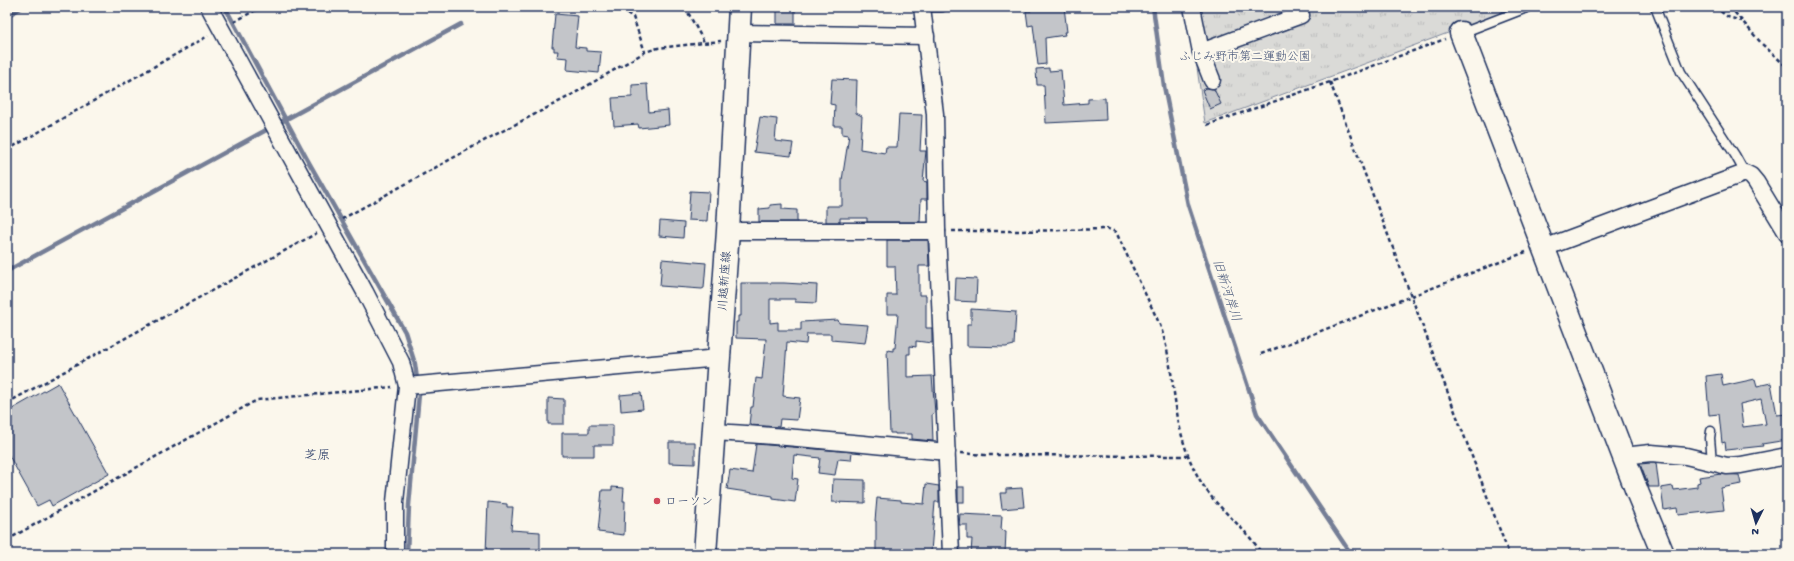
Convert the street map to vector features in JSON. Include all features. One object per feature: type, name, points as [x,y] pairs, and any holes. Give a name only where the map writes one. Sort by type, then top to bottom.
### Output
[{"type":"street","points":[[209,7],[398,352],[407,386],[395,502],[395,554]]},
{"type":"street","name":"川越新座線","points":[[706,554],[728,231],[740,7]]},
{"type":"street","points":[[922,7],[935,114],[937,231],[951,554]]},
{"type":"street","points":[[1192,7],[1201,52],[1212,80]]},
{"type":"street","points":[[1201,52],[1301,15],[1298,7]]},
{"type":"street","points":[[1461,33],[1623,456],[1663,554]]},
{"type":"street","points":[[739,36],[926,36]]},
{"type":"street","points":[[1543,248],[1745,173],[1756,182],[1787,232]]},
{"type":"street","points":[[728,231],[937,231]]},
{"type":"street","points":[[407,386],[719,358]]},
{"type":"street","points":[[714,432],[789,436],[839,443],[947,452]]},
{"type":"street","points":[[1623,456],[1651,453],[1679,455],[1726,466],[1741,466],[1787,456]]},
{"type":"lane","points":[[922,7],[942,7]]},
{"type":"lane","points":[[1461,33],[1529,7]]},
{"type":"lane","points":[[1655,7],[1681,72],[1745,173]]},
{"type":"lane","points":[[1711,431],[1710,438],[1712,462]]},
{"type":"path","points":[[7,150],[221,28],[261,7]]},
{"type":"path","points":[[685,7],[704,42]]},
{"type":"path","points":[[1715,7],[1728,17],[1744,22]]},
{"type":"path","points":[[1730,7],[1762,44],[1787,67]]},
{"type":"path","points":[[607,8],[622,10],[633,16],[645,52]]},
{"type":"path","points":[[1207,125],[1330,82],[1461,33]]},
{"type":"path","points":[[7,403],[568,97],[645,52],[658,48],[739,36]]},
{"type":"path","points":[[1330,82],[1509,554]]},
{"type":"path","points":[[937,231],[1108,229],[1116,232],[1160,325],[1166,341],[1178,417],[1188,456],[1203,485],[1214,500],[1256,544],[1262,554]]},
{"type":"path","points":[[1261,354],[1470,273],[1543,248]]},
{"type":"path","points":[[7,540],[257,400],[407,386]]},
{"type":"path","points":[[947,452],[984,455],[1188,456]]},
{"type":"green space","name":"ふじみ野市第二運動公園","points":[[1184,7],[1518,7],[1205,123],[1194,47]]},
{"type":"building","points":[[777,7],[795,7],[795,24],[777,24]]},
{"type":"building","points":[[1043,7],[1064,7],[1067,32],[1064,32],[1065,35],[1045,38],[1046,64],[1038,65],[1033,25],[1028,26],[1026,11]]},
{"type":"building","points":[[555,14],[578,16],[575,47],[586,48],[586,51],[601,52],[599,73],[567,70],[568,58],[557,57],[558,51],[554,51],[554,47],[552,47]]},
{"type":"building","points":[[1049,68],[1049,71],[1061,70],[1064,105],[1088,103],[1088,99],[1105,98],[1106,120],[1046,123],[1044,85],[1037,85],[1036,69]]},
{"type":"building","points":[[832,79],[857,80],[856,113],[862,116],[860,149],[885,153],[886,147],[897,147],[899,114],[922,115],[920,151],[926,151],[923,181],[927,182],[927,199],[921,199],[920,222],[867,222],[867,218],[840,218],[840,222],[826,222],[826,206],[842,206],[842,180],[849,135],[842,134],[842,126],[834,126],[835,105],[830,104]]},
{"type":"building","points":[[647,84],[649,112],[668,110],[669,125],[639,128],[638,124],[614,126],[612,98],[632,97],[632,85]]},
{"type":"building","points":[[1207,88],[1214,89],[1221,104],[1210,109],[1202,90]]},
{"type":"building","points":[[760,117],[777,119],[775,141],[793,143],[791,156],[754,152]]},
{"type":"building","points":[[690,191],[709,192],[707,221],[688,220]]},
{"type":"building","points":[[782,204],[782,209],[797,210],[797,222],[759,222],[759,209],[770,208],[770,205]]},
{"type":"building","points":[[660,221],[684,223],[683,238],[659,236]]},
{"type":"building","points":[[887,240],[928,240],[929,266],[919,266],[919,295],[926,295],[926,328],[932,328],[932,343],[916,341],[916,347],[910,346],[910,354],[907,354],[907,377],[932,376],[935,413],[932,414],[933,441],[912,439],[912,434],[890,433],[887,350],[893,351],[893,348],[895,348],[898,314],[887,314],[887,295],[896,295],[895,266],[887,266]]},
{"type":"building","points":[[662,259],[706,263],[704,288],[660,286]]},
{"type":"building","points":[[956,278],[977,279],[976,302],[955,301]]},
{"type":"building","points":[[741,283],[817,285],[816,303],[795,302],[795,299],[770,299],[770,323],[778,322],[778,330],[801,330],[801,322],[838,320],[839,323],[868,325],[865,343],[831,340],[831,334],[807,334],[806,344],[787,342],[783,396],[800,398],[797,420],[780,419],[779,427],[749,425],[751,407],[753,407],[756,378],[762,379],[766,339],[736,338],[736,322],[738,322],[738,316],[741,316]]},
{"type":"building","points":[[971,309],[1016,312],[1014,345],[1006,347],[967,346],[967,324],[971,324]]},
{"type":"building","points":[[1721,374],[1723,386],[1755,379],[1757,386],[1771,383],[1777,415],[1787,414],[1787,440],[1762,444],[1763,446],[1726,450],[1725,442],[1722,443],[1719,414],[1709,415],[1706,376]],"holes":[[[1761,399],[1766,424],[1743,427],[1740,404]]]},
{"type":"building","points":[[58,383],[109,474],[52,506],[49,500],[37,506],[7,452],[7,412]]},
{"type":"building","points":[[641,393],[643,409],[621,411],[620,395]]},
{"type":"building","points":[[548,398],[564,399],[564,424],[548,424]]},
{"type":"building","points":[[589,425],[613,425],[613,445],[594,445],[594,456],[562,456],[562,433],[589,433]]},
{"type":"building","points":[[669,442],[695,442],[695,464],[669,463]]},
{"type":"building","points":[[756,444],[852,452],[851,460],[838,459],[835,475],[818,473],[820,458],[794,455],[792,478],[798,479],[795,502],[773,499],[773,496],[727,489],[730,470],[752,473]]},
{"type":"building","points":[[1656,463],[1659,487],[1649,487],[1640,464]]},
{"type":"building","points":[[1721,474],[1739,475],[1741,484],[1721,488],[1724,510],[1678,515],[1677,508],[1664,510],[1661,488],[1673,486],[1674,490],[1697,487],[1697,483],[1700,482],[1699,477]]},
{"type":"building","points":[[833,479],[865,480],[865,503],[832,502]]},
{"type":"building","points":[[926,484],[939,486],[939,502],[935,502],[931,552],[928,552],[928,554],[876,554],[875,521],[877,498],[924,504]]},
{"type":"building","points":[[612,487],[624,488],[624,535],[598,532],[602,490],[612,490]]},
{"type":"building","points":[[958,487],[964,487],[964,502],[958,502]]},
{"type":"building","points":[[1022,488],[1024,507],[1002,509],[1000,493],[1006,493],[1006,489]]},
{"type":"building","points":[[488,502],[507,504],[507,507],[513,507],[511,530],[540,532],[540,554],[486,553]]},
{"type":"building","points":[[960,514],[1002,516],[1001,530],[1006,531],[1005,554],[971,554],[972,539],[967,539],[967,525],[959,525]]},
{"type":"waterway","points":[[7,16],[22,7]]},
{"type":"waterway","points":[[225,7],[307,159],[405,332],[415,364],[419,394],[409,505],[407,554]]},
{"type":"waterway","name":"旧新河岸川","points":[[1153,7],[1164,86],[1188,205],[1257,414],[1351,554]]},
{"type":"waterway","points":[[7,271],[461,24]]},
{"type":"place","name":"ローソン","points":[[657,501]]},
{"type":"district","name":"芝原","points":[[317,454]]}]
